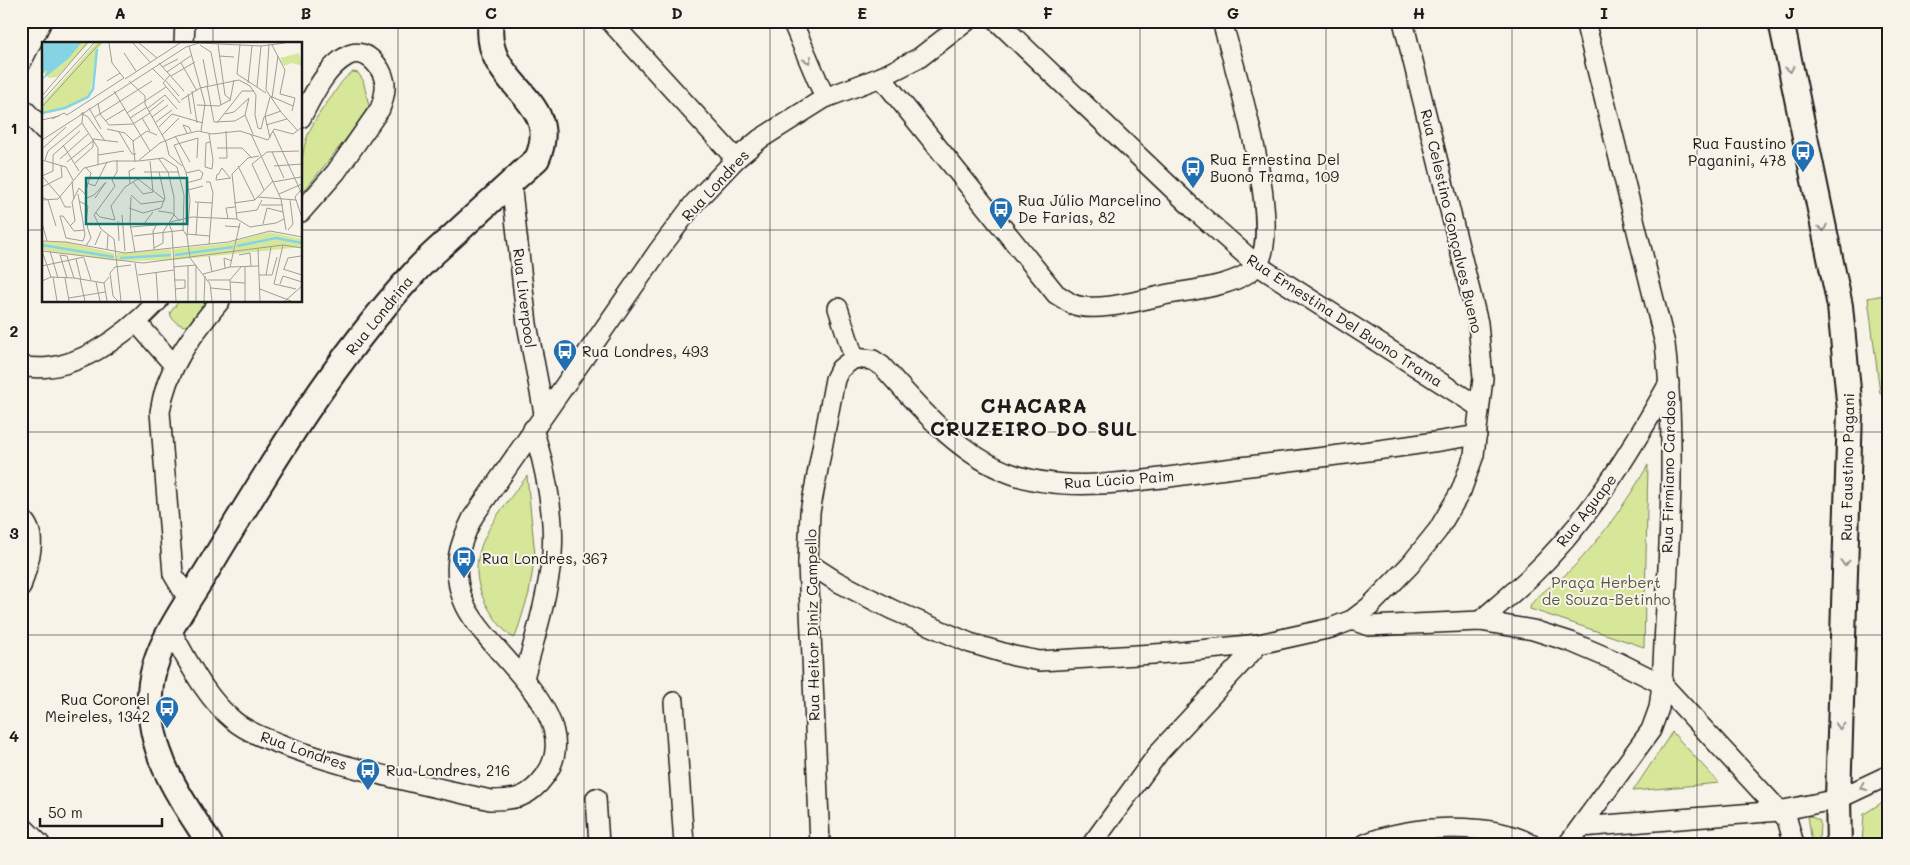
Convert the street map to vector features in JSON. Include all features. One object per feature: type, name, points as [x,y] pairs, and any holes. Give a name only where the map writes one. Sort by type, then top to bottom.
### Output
[{"type":"street","points":[[21,63],[42,21]]},
{"type":"street","points":[[184,42],[185,21]]},
{"type":"street","name":"Rua Londrina","points":[[210,844],[167,776],[152,731],[150,694],[154,664],[189,601],[304,414],[368,326],[415,271],[537,159],[544,144],[544,130],[538,112],[500,69],[492,50],[489,32],[491,21]]},
{"type":"street","points":[[610,21],[736,159]]},
{"type":"street","points":[[792,21],[825,98]]},
{"type":"street","name":"Rua Londres","points":[[171,631],[202,685],[218,706],[235,722],[259,734],[322,759],[490,800],[512,800],[534,791],[552,766],[556,742],[548,715],[524,678],[480,629],[463,600],[456,571],[460,544],[473,517],[659,250],[695,202],[736,159],[760,139],[825,98],[881,77],[919,58],[967,21]]},
{"type":"street","name":"Rua Ernestina Del Buono Trama","points":[[997,21],[1198,213],[1257,265],[1479,407]]},
{"type":"street","points":[[881,77],[1056,294],[1073,304],[1094,307],[1218,286],[1238,278],[1257,265],[1265,242],[1265,214],[1258,166],[1222,21]]},
{"type":"street","name":"Rua Celestino Gonçalves Bueno","points":[[808,563],[836,581],[893,610],[970,643],[1014,656],[1040,661],[1160,654],[1259,644],[1302,636],[1352,620],[1369,607],[1410,565],[1438,530],[1461,491],[1474,455],[1483,378],[1478,323],[1403,21]]},
{"type":"street","name":"Rua Firmiano Cardoso","points":[[1568,844],[1651,730],[1659,708],[1662,684],[1671,433],[1665,344],[1585,21]]},
{"type":"street","name":"Rua Faustino Pagani","points":[[1781,21],[1840,306],[1850,411],[1838,798],[1839,844]]},
{"type":"street","points":[[302,114],[309,88],[353,53],[363,54],[373,60],[380,68],[385,83],[384,98],[370,126],[336,172],[302,211]]},
{"type":"street","points":[[21,106],[42,128]]},
{"type":"street","name":"Rua Liverpool","points":[[511,182],[527,324],[544,413]]},
{"type":"street","points":[[21,366],[35,369],[55,366],[94,352],[137,323],[157,302]]},
{"type":"street","points":[[189,601],[173,574],[160,412],[163,390],[173,364],[219,302]]},
{"type":"street","points":[[838,308],[854,358]]},
{"type":"street","points":[[137,323],[173,364]]},
{"type":"street","name":"Rua Lúcio Paim","points":[[854,358],[874,360],[882,366],[968,452],[1011,474],[1056,484],[1131,481],[1374,451],[1477,435]]},
{"type":"street","name":"Rua Heitor Diniz Campello","points":[[820,844],[808,563],[810,512],[835,379],[840,368],[854,358]]},
{"type":"street","name":"Rua Aguape","points":[[1480,621],[1530,578],[1572,532],[1608,485],[1669,382]]},
{"type":"street","points":[[524,678],[541,616],[552,553],[546,491],[540,452],[533,429]]},
{"type":"street","points":[[21,518],[29,525],[32,534],[32,546],[21,587]]},
{"type":"street","points":[[1352,620],[1369,626],[1480,621],[1533,630],[1571,642],[1662,684],[1786,819],[1794,844]]},
{"type":"street","points":[[1092,844],[1160,751],[1259,644]]},
{"type":"street","points":[[674,702],[684,844]]},
{"type":"street","points":[[1581,827],[1779,811],[1838,798],[1889,775]]},
{"type":"street","points":[[596,798],[599,844]]},
{"type":"street","points":[[21,825],[40,844]]},
{"type":"street","points":[[1365,844],[1411,830],[1452,828],[1488,831],[1531,844]]},
{"type":"green space","points":[[353,72],[358,73],[363,80],[369,106],[349,135],[302,194],[302,164],[306,141],[315,120],[347,77]]},
{"type":"green space","points":[[1889,294],[1889,395],[1880,393],[1868,298]]},
{"type":"green space","points":[[178,302],[205,302],[188,326],[174,321],[170,313]]},
{"type":"green space","name":"Praça Herbert de Souza-Betinho","points":[[1648,465],[1644,647],[1530,609],[1534,600],[1565,575],[1599,538],[1621,508]]},
{"type":"green space","points":[[527,476],[535,555],[529,593],[516,635],[513,638],[497,622],[485,602],[478,584],[477,567],[480,550],[486,534]]},
{"type":"green space","points":[[1672,732],[1719,783],[1633,791]]},
{"type":"green space","points":[[1889,798],[1889,844],[1862,844],[1864,814]]},
{"type":"green space","points":[[1808,815],[1820,821],[1819,844],[1812,844]]},
{"type":"place","name":"Rua Faustino Paganini, 478","points":[[1803,173]]},
{"type":"place","name":"Rua Ernestina Del Buono Trama, 109","points":[[1193,189]]},
{"type":"place","name":"Rua Júlio Marcelino De Farias, 82","points":[[1001,230]]},
{"type":"place","name":"Rua Londres, 493","points":[[565,372]]},
{"type":"place","name":"Rua Londres, 367","points":[[464,579]]},
{"type":"place","name":"Rua Coronel Meireles, 1342","points":[[167,729]]},
{"type":"place","name":"Rua Londres, 216","points":[[368,791]]},
{"type":"district","name":"CHACARA CRUZEIRO DO SUL","points":[[1034,416]]}]
